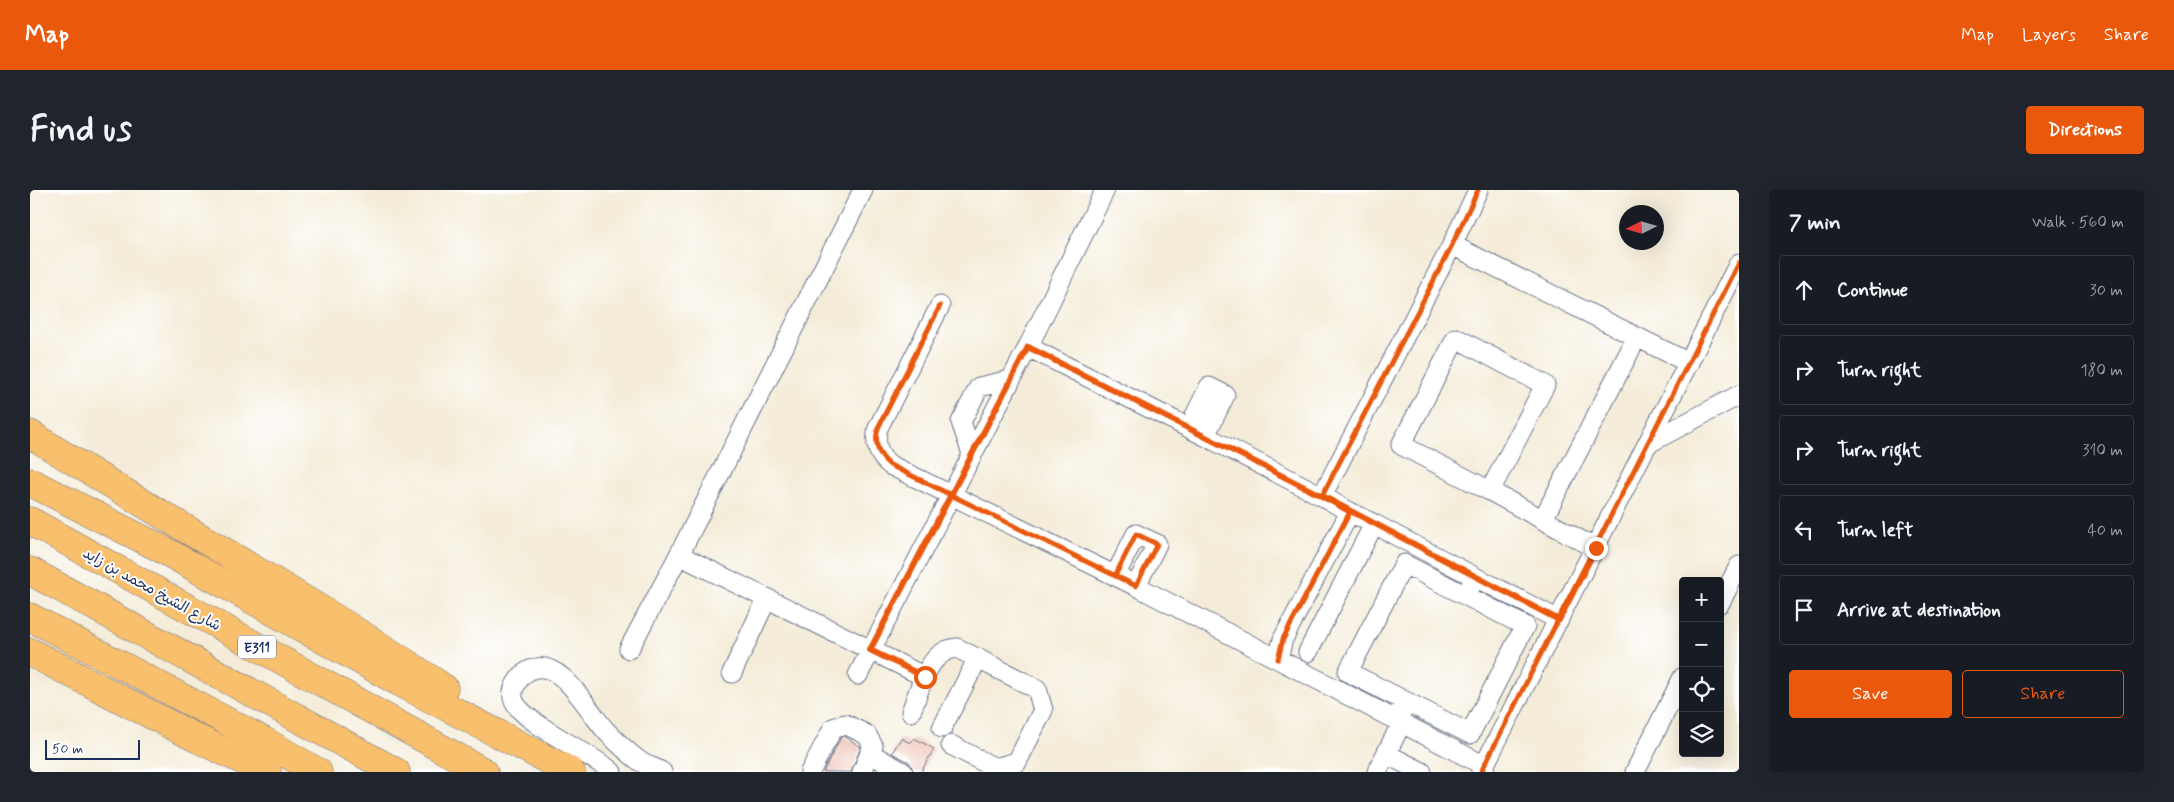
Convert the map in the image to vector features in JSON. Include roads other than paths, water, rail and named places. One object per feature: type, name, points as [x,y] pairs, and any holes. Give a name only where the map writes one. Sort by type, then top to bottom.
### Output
[{"type":"highway","points":[[30,434],[116,489],[306,599],[462,700],[531,750]]},
{"type":"highway","points":[[30,465],[160,548]]},
{"type":"highway","points":[[30,482],[160,548],[399,682],[571,772]]},
{"type":"highway","name":"شارع الشيخ محمد بن زايد","points":[[30,521],[484,772]]},
{"type":"highway","points":[[30,571],[396,772]]},
{"type":"highway","points":[[30,617],[264,741],[318,772]]},
{"type":"highway","points":[[30,652],[198,739],[267,772]]},
{"type":"street","points":[[629,649],[679,555],[863,190]]},
{"type":"street","points":[[858,674],[1028,347],[1105,190]]},
{"type":"street","points":[[1322,496],[1452,245],[1478,190]]},
{"type":"street","points":[[1452,245],[1688,363]]},
{"type":"street","points":[[940,306],[878,428],[876,442],[880,455],[890,465],[1136,586],[1401,724],[1483,769],[1739,263]]},
{"type":"street","points":[[1543,519],[1637,337]]},
{"type":"street","points":[[1490,491],[1545,385],[1456,338],[1401,444],[1596,548]]},
{"type":"street","points":[[1028,347],[1322,496],[1559,620]]},
{"type":"street","points":[[1650,442],[1739,395]]},
{"type":"street","points":[[1278,660],[1283,639],[1350,512]]},
{"type":"street","points":[[1303,673],[1308,652],[1374,524]]},
{"type":"street","points":[[1340,532],[1364,545]]},
{"type":"street","points":[[1115,576],[1136,534],[1143,537],[1157,544],[1136,586]]},
{"type":"street","points":[[679,555],[925,677]]},
{"type":"street","points":[[1404,564],[1466,596],[1525,626],[1470,734],[1348,672],[1404,564]]},
{"type":"street","points":[[1728,601],[1739,566]]},
{"type":"street","points":[[1466,596],[1475,577]]},
{"type":"street","points":[[732,673],[767,598]]},
{"type":"street","points":[[1283,639],[1308,652]]},
{"type":"street","points":[[911,712],[932,662],[946,649],[957,648],[1037,689],[1043,710],[1017,762],[995,768],[951,745]]},
{"type":"street","points":[[942,728],[978,658]]},
{"type":"street","points":[[612,772],[592,756],[525,714],[515,703],[513,694],[516,685],[524,674],[539,668],[547,668],[559,674],[580,696],[606,731],[641,762],[662,772]]},
{"type":"street","points":[[1634,772],[1679,685]]},
{"type":"street","points":[[1377,772],[1401,724],[1399,714],[1405,701]]},
{"type":"street","points":[[810,772],[833,728],[845,724],[867,735],[873,746],[862,772]]},
{"type":"street","points":[[871,754],[903,772]]},
{"type":"street","points":[[1386,754],[1422,772]]}]
